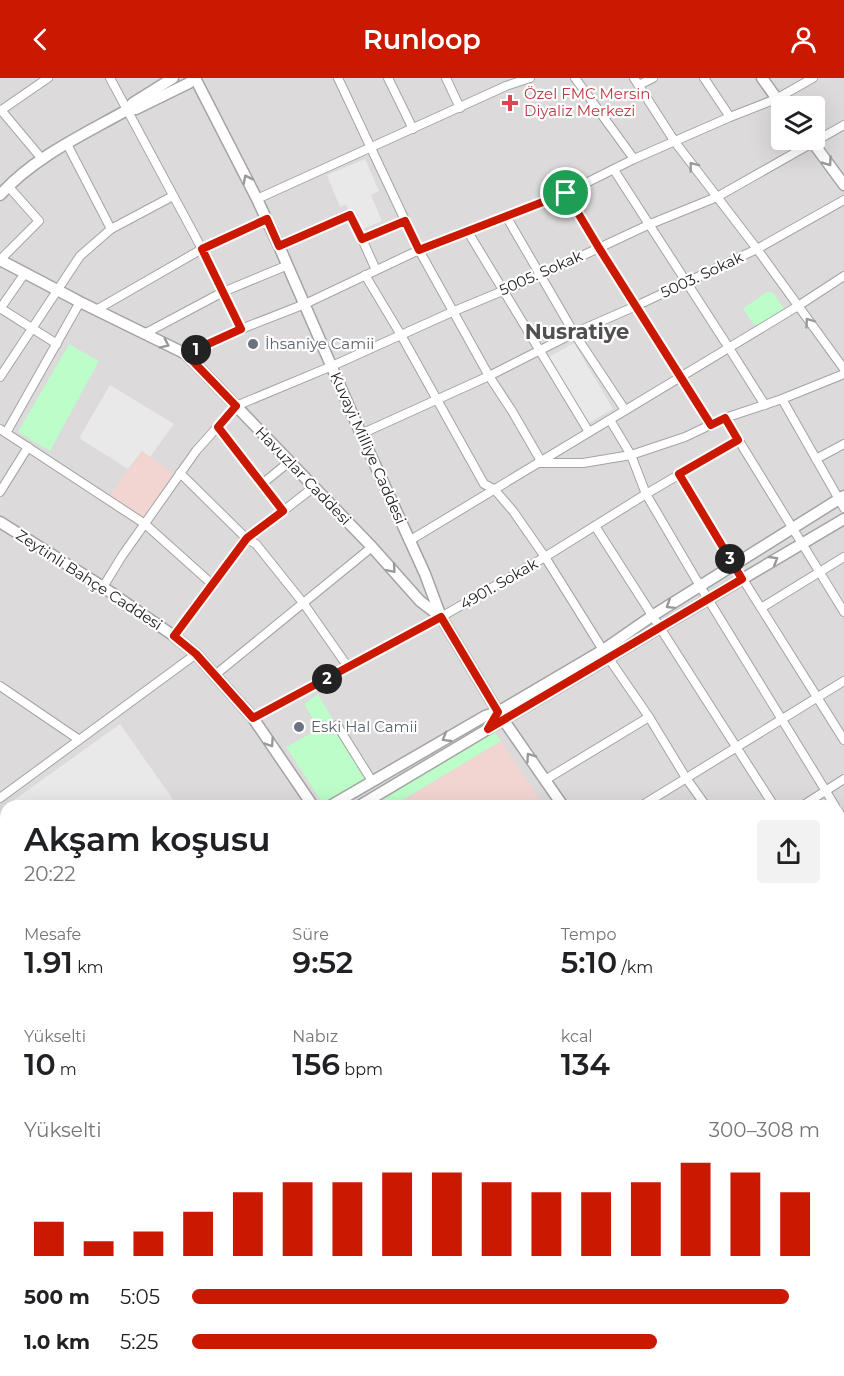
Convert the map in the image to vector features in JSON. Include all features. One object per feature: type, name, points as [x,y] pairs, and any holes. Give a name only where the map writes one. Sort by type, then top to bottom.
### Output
[{"type":"street","points":[[42,159],[1,110],[48,78]]},
{"type":"street","points":[[110,78],[202,249],[241,329]]},
{"type":"street","points":[[0,195],[28,168],[127,110],[133,103],[173,78]]},
{"type":"street","points":[[127,110],[136,109],[195,78]]},
{"type":"street","name":"Kuvayi Milliye Caddesi","points":[[195,78],[288,264],[441,617],[501,716],[559,800]]},
{"type":"street","points":[[338,78],[419,250],[452,312],[540,462]]},
{"type":"street","points":[[388,78],[413,129]]},
{"type":"street","points":[[446,78],[460,108]]},
{"type":"street","points":[[257,199],[460,108],[505,82],[530,78]]},
{"type":"street","points":[[575,78],[634,159]]},
{"type":"street","points":[[653,78],[636,82],[675,142],[757,249],[844,369]]},
{"type":"street","points":[[704,78],[730,117]]},
{"type":"street","points":[[762,78],[774,96]]},
{"type":"street","points":[[789,96],[813,78]]},
{"type":"street","points":[[186,354],[305,304],[419,250],[566,193],[634,159],[730,117],[771,105]]},
{"type":"street","name":"5005. Sokak","points":[[825,135],[844,125]]},
{"type":"street","points":[[67,144],[111,229]]},
{"type":"street","name":"5005. Sokak","points":[[236,406],[332,366],[648,225],[717,197],[798,150]]},
{"type":"street","points":[[819,150],[844,185]]},
{"type":"street","points":[[614,170],[765,405]]},
{"type":"street","points":[[0,260],[39,221],[8,186]]},
{"type":"street","points":[[566,193],[711,425]]},
{"type":"street","points":[[0,377],[80,256],[111,229],[173,196]]},
{"type":"street","name":"5003. Sokak","points":[[361,434],[757,249],[844,200]]},
{"type":"street","points":[[279,246],[350,215],[376,270]]},
{"type":"street","points":[[506,216],[574,333],[625,410]]},
{"type":"street","points":[[96,310],[202,249],[267,219]]},
{"type":"street","points":[[362,239],[405,221]]},
{"type":"street","points":[[468,232],[590,432]]},
{"type":"street","name":"Havuzlar Caddesi","points":[[0,260],[186,354],[372,547],[420,601],[441,617]]},
{"type":"street","points":[[144,334],[223,292],[288,264]]},
{"type":"street","points":[[25,273],[0,309],[57,344]]},
{"type":"street","points":[[364,275],[401,335],[484,484],[494,489],[513,511],[545,557],[702,800]]},
{"type":"street","points":[[409,541],[844,276]]},
{"type":"street","points":[[80,302],[3,431],[145,524],[212,585]]},
{"type":"street","points":[[540,462],[583,463],[631,455],[685,437],[725,418],[782,399],[844,374]]},
{"type":"street","points":[[606,654],[652,616],[793,528],[842,501],[782,399]]},
{"type":"street","points":[[103,586],[196,451],[236,406]]},
{"type":"street","points":[[725,418],[844,612]]},
{"type":"street","points":[[610,420],[631,455],[646,494],[831,800]]},
{"type":"street","points":[[218,427],[283,511]]},
{"type":"street","name":"4901. Sokak","points":[[253,718],[441,617],[738,440]]},
{"type":"street","points":[[816,459],[844,444]]},
{"type":"street","points":[[0,492],[28,447]]},
{"type":"street","points":[[262,484],[289,462]]},
{"type":"street","points":[[180,473],[256,544],[304,604],[348,667]]},
{"type":"street","points":[[679,474],[742,579],[844,740]]},
{"type":"street","points":[[174,636],[247,538],[314,487]]},
{"type":"street","points":[[369,800],[488,729],[501,716],[606,654],[659,628],[844,519]]},
{"type":"street","name":"Zeytinli Bahçe Caddesi","points":[[0,522],[103,586],[196,654],[253,718],[309,800]]},
{"type":"street","points":[[595,526],[770,800]]},
{"type":"street","points":[[215,675],[372,547]]},
{"type":"street","points":[[761,608],[844,557]]},
{"type":"street","points":[[0,798],[196,654]]},
{"type":"street","points":[[651,800],[844,681]]},
{"type":"street","points":[[0,686],[78,740]]},
{"type":"street","points":[[340,800],[485,716],[501,716]]},
{"type":"street","points":[[545,780],[649,717]]},
{"type":"street","points":[[337,725],[372,781]]},
{"type":"street","points":[[811,800],[844,779]]},
{"type":"shaded area","points":[[0,78],[844,78],[844,800],[0,800]]},
{"type":"shaded area","points":[[365,159],[379,191],[371,195],[382,221],[363,229],[356,212],[351,214],[346,204],[340,207],[327,175]]},
{"type":"shaded area","points":[[574,343],[613,409],[587,424],[547,358]]},
{"type":"shaded area","points":[[110,385],[174,424],[150,457],[142,451],[128,469],[79,438]]},
{"type":"shaded area","points":[[142,451],[173,473],[144,519],[109,497]]},
{"type":"shaded area","points":[[120,724],[173,800],[14,800]]},
{"type":"shaded area","points":[[501,741],[540,800],[404,800]]},
{"type":"green space","points":[[767,292],[774,294],[784,309],[783,312],[762,324],[753,324],[744,308]]},
{"type":"green space","points":[[69,344],[99,361],[50,451],[18,432]]},
{"type":"green space","points":[[318,694],[368,780],[333,800],[321,800],[286,747],[319,729],[304,704]]},
{"type":"green space","points":[[495,732],[501,741],[402,800],[380,800]]},
{"type":"place","name":"Özel FMC Mersin Diyaliz Merkezi","points":[[510,103]]},
{"type":"place","name":"İhsaniye Camii","points":[[253,344]]},
{"type":"place","name":"Eski Hal Camii","points":[[299,727]]},
{"type":"district","name":"Nusratiye","points":[[577,332]]},
{"type":"route","points":[[566,193],[711,425],[725,418],[738,440],[679,474],[742,579],[488,729],[498,712],[441,617],[253,718],[196,654],[174,636],[247,538],[283,511],[218,427],[236,406],[186,354],[241,329],[202,249],[267,219],[279,246],[350,215],[362,239],[405,221],[419,250],[566,193]]}]
